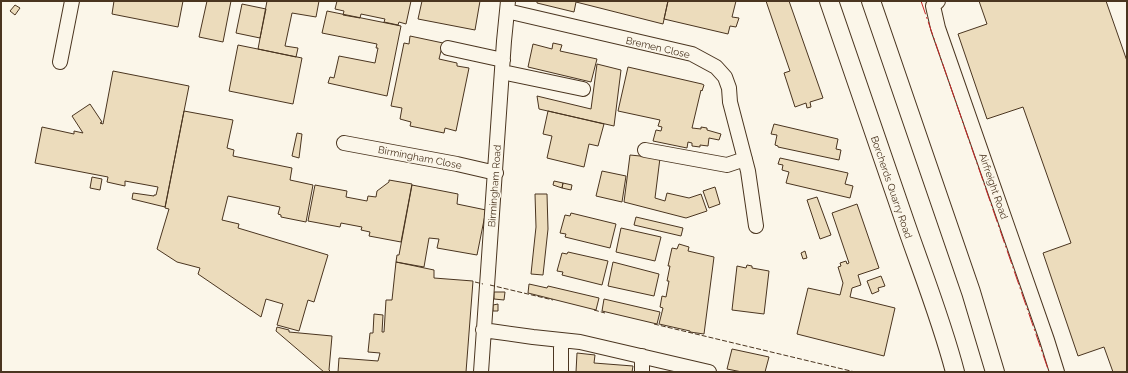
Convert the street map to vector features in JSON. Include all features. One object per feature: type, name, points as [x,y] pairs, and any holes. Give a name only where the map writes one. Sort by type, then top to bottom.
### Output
[{"type":"main road","name":"Borcherds Quarry Road","points":[[829,1],[876,142],[934,301],[955,372]]},
{"type":"main road","points":[[871,1],[971,292],[995,372]]},
{"type":"lane","points":[[60,62],[72,1]]},
{"type":"lane","name":"Airfreight Road","points":[[938,1],[933,6],[938,28],[1057,372]]},
{"type":"lane","name":"Birmingham Road","points":[[481,372],[496,173],[502,66],[508,6]]},
{"type":"lane","name":"Bremen Close","points":[[508,6],[692,54],[716,67],[725,77],[728,88],[730,102],[745,159],[756,226]]},
{"type":"lane","points":[[448,48],[502,66],[583,89]]},
{"type":"lane","name":"Birmingham Close","points":[[344,143],[457,164],[496,173]]},
{"type":"lane","points":[[645,150],[726,165],[745,159]]},
{"type":"lane","points":[[483,330],[580,342],[709,372]]},
{"type":"lane","points":[[561,340],[561,372]]},
{"type":"lane","points":[[642,356],[642,372]]},
{"type":"building","points":[[114,1],[183,1],[178,27],[112,14]]},
{"type":"building","points":[[207,1],[231,1],[223,42],[199,37]]},
{"type":"building","points":[[267,1],[319,1],[316,17],[292,13],[285,46],[298,48],[296,57],[258,49]]},
{"type":"building","points":[[337,1],[411,1],[406,24],[399,22],[398,25],[384,22],[385,19],[361,14],[360,18],[343,15],[344,11],[335,9]]},
{"type":"building","points":[[422,1],[480,1],[475,30],[418,19]]},
{"type":"building","points":[[537,1],[668,1],[663,24],[576,2],[574,12],[537,3]]},
{"type":"building","points":[[668,1],[736,1],[732,17],[739,18],[736,27],[730,26],[728,34],[664,19]]},
{"type":"building","points":[[766,1],[789,1],[823,98],[810,102],[811,107],[807,108],[806,103],[795,107],[784,73],[790,71]]},
{"type":"building","points":[[979,1],[1106,1],[1127,61],[1127,372],[1113,372],[1104,347],[1078,356],[1043,253],[1071,243],[1023,107],[987,119],[958,34],[987,24]]},
{"type":"building","points":[[242,4],[266,9],[260,38],[236,33]]},
{"type":"building","points":[[15,5],[20,8],[15,15],[10,11]]},
{"type":"building","points":[[327,11],[401,26],[387,96],[328,83],[330,77],[334,78],[339,56],[375,63],[378,48],[376,48],[377,44],[322,33]]},
{"type":"building","points":[[410,36],[443,43],[439,59],[457,63],[457,66],[469,68],[456,131],[445,128],[444,133],[410,126],[411,122],[400,119],[402,108],[391,106],[404,43],[409,44]]},
{"type":"building","points":[[553,43],[562,45],[560,51],[597,59],[591,82],[528,67],[533,44],[552,49]]},
{"type":"building","points":[[238,45],[302,58],[293,104],[229,91]]},
{"type":"building","points":[[597,64],[621,70],[614,126],[539,109],[537,96],[591,109]]},
{"type":"building","points":[[628,67],[704,85],[702,91],[701,90],[692,128],[707,128],[707,130],[721,134],[719,140],[709,138],[708,146],[700,145],[700,147],[692,146],[692,143],[688,142],[687,148],[653,141],[656,130],[661,131],[662,127],[658,126],[660,120],[618,111]]},
{"type":"building","points":[[113,71],[189,86],[165,207],[132,199],[133,193],[154,196],[156,195],[158,187],[125,181],[125,186],[107,182],[108,177],[35,163],[42,127],[74,134],[74,131],[83,133],[72,116],[90,104],[102,122],[100,123],[103,124]]},
{"type":"building","points":[[184,111],[233,120],[227,148],[234,150],[233,156],[292,168],[290,180],[313,185],[306,222],[281,217],[281,215],[278,214],[280,207],[228,196],[222,220],[239,224],[238,228],[328,255],[314,302],[308,300],[299,331],[277,325],[283,304],[266,299],[261,317],[198,274],[200,268],[177,262],[157,249],[169,209],[165,208]]},
{"type":"building","points":[[548,111],[604,124],[598,146],[589,144],[584,167],[547,158],[552,136],[543,134]]},
{"type":"building","points":[[774,124],[838,139],[836,149],[841,150],[839,160],[778,147],[775,145],[777,135],[771,134]]},
{"type":"building","points":[[297,133],[302,134],[299,158],[292,156]]},
{"type":"building","points":[[630,155],[660,158],[655,198],[665,201],[667,193],[689,198],[701,194],[707,211],[686,218],[624,202]]},
{"type":"building","points":[[780,158],[848,173],[845,184],[853,186],[850,198],[786,183],[789,172],[782,170],[783,165],[778,164]]},
{"type":"building","points":[[602,171],[626,176],[622,202],[596,196]]},
{"type":"building","points":[[92,177],[102,179],[100,190],[90,188]]},
{"type":"building","points":[[389,180],[412,184],[401,242],[369,236],[370,232],[361,230],[362,227],[341,223],[340,227],[308,221],[315,185],[347,191],[346,197],[367,201],[368,196],[376,197],[377,191],[389,182]]},
{"type":"building","points":[[554,181],[563,183],[562,188],[553,185]]},
{"type":"building","points":[[563,183],[572,185],[571,190],[562,188]]},
{"type":"building","points":[[412,185],[458,194],[457,204],[486,210],[477,255],[437,248],[439,239],[429,238],[424,267],[396,262],[397,255],[399,255]]},
{"type":"building","points":[[715,187],[720,204],[709,208],[703,191]]},
{"type":"building","points":[[535,194],[547,194],[548,229],[543,275],[531,274],[536,227]]},
{"type":"building","points":[[817,197],[831,235],[820,239],[807,200]]},
{"type":"building","points":[[857,204],[879,268],[858,275],[861,285],[852,288],[850,297],[895,308],[884,356],[797,334],[808,288],[840,295],[843,283],[838,267],[841,266],[840,263],[846,261],[847,264],[849,263],[832,213]]},
{"type":"building","points":[[571,213],[616,224],[610,248],[565,237],[566,234],[560,233],[565,215],[570,216]]},
{"type":"building","points":[[636,217],[683,228],[681,236],[634,225]]},
{"type":"building","points":[[621,228],[661,237],[655,261],[616,252]]},
{"type":"building","points":[[679,244],[689,247],[688,251],[714,257],[704,334],[659,324],[663,308],[660,307],[662,296],[666,297],[669,281],[667,281],[670,266],[668,266],[672,248],[677,249]]},
{"type":"building","points":[[805,251],[807,258],[803,259],[801,253]]},
{"type":"building","points":[[568,252],[608,261],[602,285],[562,275],[563,272],[557,271],[562,253],[567,254]]},
{"type":"building","points":[[396,262],[434,270],[434,278],[473,281],[466,372],[338,372],[339,358],[378,361],[380,353],[368,352],[370,333],[373,333],[374,314],[383,315],[382,332],[384,332],[386,300],[392,300]]},
{"type":"building","points":[[613,262],[659,274],[654,296],[608,286]]},
{"type":"building","points":[[747,265],[752,266],[752,268],[769,271],[764,314],[732,310],[737,266],[746,268]]},
{"type":"building","points":[[881,276],[885,286],[878,288],[879,291],[872,294],[867,281]]},
{"type":"building","points":[[529,284],[547,288],[548,286],[599,298],[596,310],[528,293]]},
{"type":"building","points":[[494,292],[505,292],[504,300],[494,299]]},
{"type":"building","points":[[604,299],[660,312],[657,324],[602,311]]},
{"type":"building","points":[[498,304],[498,311],[493,311],[493,305]]},
{"type":"building","points":[[277,327],[289,330],[289,332],[332,336],[329,370],[331,372],[324,372],[276,331]]},
{"type":"building","points":[[732,349],[769,357],[765,372],[742,372],[727,369]]},
{"type":"building","points":[[577,353],[595,355],[594,363],[633,366],[632,372],[576,372]]},
{"type":"fence","points":[[475,282],[483,284]]},
{"type":"fence","points":[[490,285],[553,300]]},
{"type":"fence","points":[[594,310],[605,313]]},
{"type":"fence","points":[[654,324],[855,372]]},
{"type":"power","points":[[921,1],[1049,372]]}]
